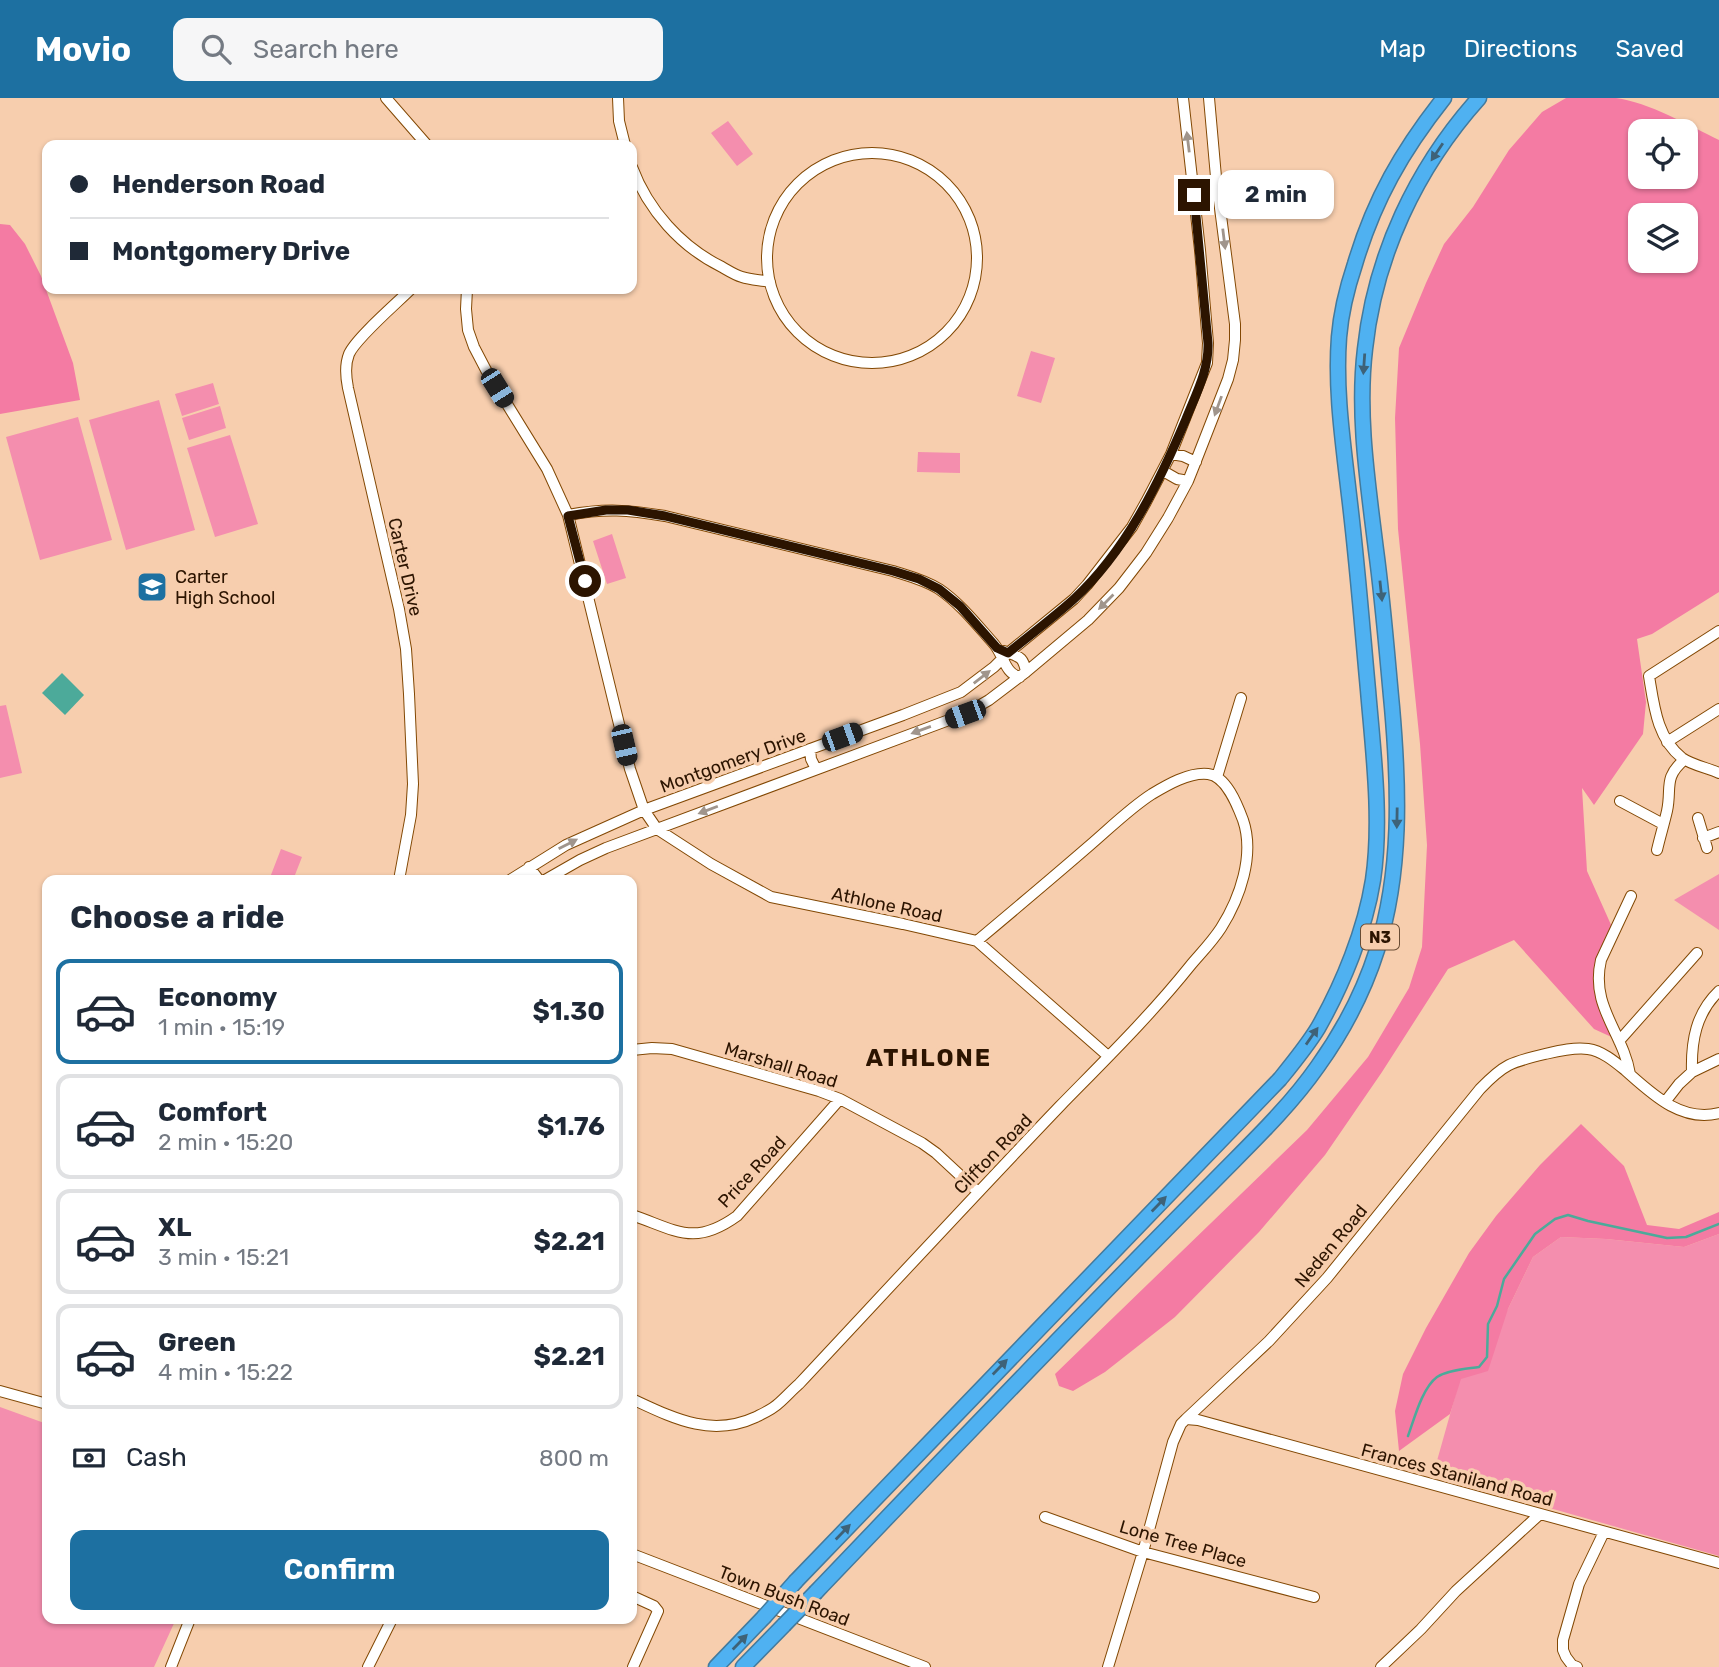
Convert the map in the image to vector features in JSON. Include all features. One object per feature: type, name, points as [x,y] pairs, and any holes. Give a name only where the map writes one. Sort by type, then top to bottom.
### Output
[{"type":"highway","name":"N3","points":[[716,1667],[1280,1079],[1317,1030],[1347,969],[1367,910],[1373,878],[1376,814],[1359,584],[1339,414],[1339,335],[1346,291],[1372,215],[1408,146],[1444,98]]},
{"type":"highway","name":"N3","points":[[743,1667],[1255,1138],[1317,1067],[1338,1035],[1364,986],[1378,947],[1388,905],[1397,831],[1395,739],[1363,418],[1365,348],[1375,292],[1397,226],[1437,150],[1479,98]]},
{"type":"street","points":[[386,98],[422,140]]},
{"type":"street","points":[[618,98],[619,121],[624,140]]},
{"type":"street","name":"Montgomery Drive","points":[[519,875],[566,845],[644,810],[961,692],[1074,599],[1087,585],[1132,527],[1163,471],[1205,372],[1208,356],[1200,250],[1183,98]]},
{"type":"street","name":"Montgomery Drive","points":[[554,875],[580,860],[657,829],[965,714],[1023,675],[1088,620],[1119,588],[1146,553],[1188,481],[1233,360],[1235,324],[1209,98]]},
{"type":"street","points":[[859,153],[884,153],[901,158],[929,172],[950,190],[971,224],[977,267],[974,287],[966,308],[951,328],[911,356],[884,363],[865,364],[821,350],[789,321],[769,282],[769,237],[785,197],[802,179],[838,158],[859,153]]},
{"type":"street","points":[[637,178],[646,197],[683,242],[710,261],[742,277],[769,282]]},
{"type":"street","name":"Carter Drive","points":[[400,875],[411,815],[413,784],[406,649],[347,380],[349,355],[357,342],[406,294]]},
{"type":"street","name":"Athlone Road","points":[[467,294],[468,330],[474,347],[547,469],[568,516],[630,769],[644,810],[657,829],[711,864],[771,897],[977,941],[1108,1056]]},
{"type":"street","points":[[1171,454],[1188,457],[1196,462]]},
{"type":"street","points":[[1163,471],[1177,479],[1188,481]]},
{"type":"street","points":[[568,516],[606,510],[653,514],[919,579],[939,589],[960,606],[1006,655],[1017,655],[1022,659],[1023,675],[1015,676],[1010,673],[1006,655]]},
{"type":"street","points":[[1719,631],[1649,676],[1660,728],[1667,742],[1684,760],[1719,773]]},
{"type":"street","points":[[977,941],[1150,796],[1174,782],[1194,775],[1208,774],[1217,777],[1241,698]]},
{"type":"street","points":[[1667,742],[1719,709]]},
{"type":"street","points":[[823,744],[831,763]]},
{"type":"street","points":[[810,749],[811,759],[817,769]]},
{"type":"street","points":[[1657,850],[1667,810],[1670,776],[1684,760]]},
{"type":"street","name":"Clifton Road","points":[[637,1401],[674,1418],[706,1426],[727,1427],[747,1421],[778,1405],[1167,995],[1220,929],[1237,896],[1244,872],[1247,849],[1245,828],[1239,808],[1217,777]]},
{"type":"street","points":[[1620,801],[1663,824]]},
{"type":"street","points":[[1698,818],[1705,843],[1719,832]]},
{"type":"street","points":[[529,867],[535,875]]},
{"type":"street","points":[[1630,1074],[1627,1059],[1612,1029],[1600,995],[1599,970],[1631,896]]},
{"type":"street","points":[[1619,1041],[1697,953]]},
{"type":"street","points":[[1692,1072],[1696,1023],[1719,991]]},
{"type":"street","name":"Marshall Road","points":[[637,1050],[672,1049],[839,1099],[922,1143],[978,1192]]},
{"type":"street","name":"Neden Road","points":[[1108,1667],[1173,1442],[1181,1424],[1269,1341],[1327,1278],[1480,1089],[1502,1068],[1521,1059],[1588,1049],[1612,1059],[1674,1108],[1708,1115],[1719,1113]]},
{"type":"street","points":[[1665,1102],[1692,1072],[1719,1059]]},
{"type":"street","name":"Price Road","points":[[637,1217],[680,1233],[694,1234],[725,1225],[737,1216],[839,1099]]},
{"type":"street","points":[[0,1391],[42,1403]]},
{"type":"street","name":"Frances Staniland Road","points":[[1186,1419],[1719,1563]]},
{"type":"street","points":[[1381,1667],[1456,1591],[1540,1514]]},
{"type":"street","name":"Lone Tree Place","points":[[1045,1517],[1143,1552],[1314,1597]]},
{"type":"street","points":[[1577,1667],[1566,1657],[1563,1640],[1580,1584],[1604,1532]]},
{"type":"street","name":"Town Bush Road","points":[[637,1556],[925,1667]]},
{"type":"street","points":[[633,1667],[658,1611],[654,1606],[637,1598]]},
{"type":"street","points":[[171,1667],[188,1624]]},
{"type":"street","points":[[368,1667],[390,1624]]},
{"type":"shaded area","points":[[1566,98],[1628,100],[1676,119],[1628,119],[1628,189],[1698,189],[1698,130],[1719,140],[1719,592],[1652,634],[1637,639],[1646,702],[1643,734],[1594,805],[1582,788],[1587,871],[1612,927],[1601,964],[1602,987],[1618,1040],[1594,1029],[1514,940],[1448,969],[1325,1155],[1259,1232],[1175,1317],[1105,1372],[1073,1391],[1059,1386],[1055,1374],[1307,1130],[1368,1057],[1409,988],[1422,947],[1427,845],[1420,744],[1398,529],[1395,418],[1399,348],[1444,244],[1473,207],[1509,150],[1542,112]]},
{"type":"shaded area","points":[[728,121],[753,154],[737,166],[711,133]]},
{"type":"shaded area","points":[[0,224],[10,225],[25,244],[41,276],[42,294],[48,294],[73,363],[80,400],[0,414]]},
{"type":"shaded area","points":[[1031,351],[1055,358],[1041,403],[1017,396]]},
{"type":"shaded area","points":[[213,383],[219,404],[182,416],[175,394]]},
{"type":"shaded area","points":[[159,400],[195,530],[126,550],[89,420]]},
{"type":"shaded area","points":[[220,406],[226,428],[189,440],[182,418]]},
{"type":"shaded area","points":[[78,417],[112,540],[40,560],[6,437]]},
{"type":"shaded area","points":[[230,435],[258,524],[215,537],[187,448]]},
{"type":"shaded area","points":[[918,452],[960,453],[960,473],[917,472]]},
{"type":"shaded area","points":[[612,534],[626,578],[607,584],[593,541]]},
{"type":"shaded area","points":[[6,705],[22,773],[0,778],[0,706]]},
{"type":"shaded area","points":[[281,849],[302,857],[295,875],[271,875]]},
{"type":"shaded area","points":[[1719,874],[1719,930],[1674,900]]},
{"type":"shaded area","points":[[1581,1124],[1624,1166],[1647,1225],[1679,1229],[1719,1212],[1719,1234],[1684,1247],[1561,1237],[1533,1257],[1508,1309],[1488,1371],[1461,1379],[1450,1414],[1399,1451],[1395,1411],[1403,1374],[1426,1328],[1469,1253],[1496,1216],[1540,1165]]},
{"type":"shaded area","points":[[1719,1234],[1719,1556],[1433,1475],[1460,1379],[1508,1309],[1533,1257],[1561,1237],[1684,1247]]},
{"type":"shaded area","points":[[0,1407],[42,1422],[42,1624],[174,1624],[154,1667],[0,1667]]},
{"type":"water","points":[[62,673],[84,695],[65,715],[42,693]]},
{"type":"waterway","points":[[1408,1436],[1419,1405],[1432,1382],[1446,1373],[1479,1367],[1487,1357],[1488,1324],[1497,1306],[1504,1279],[1535,1234],[1555,1219],[1568,1215],[1667,1238],[1686,1237],[1719,1224]]},
{"type":"place","name":"Carter High School","points":[[152,587]]},
{"type":"district","name":"ATHLONE","points":[[929,1058]]},
{"type":"route","points":[[585,581],[568,516],[606,510],[628,510],[665,516],[919,579],[939,589],[960,606],[997,648],[1008,653],[1074,599],[1132,527],[1171,454],[1205,372],[1208,343],[1194,195]]}]
